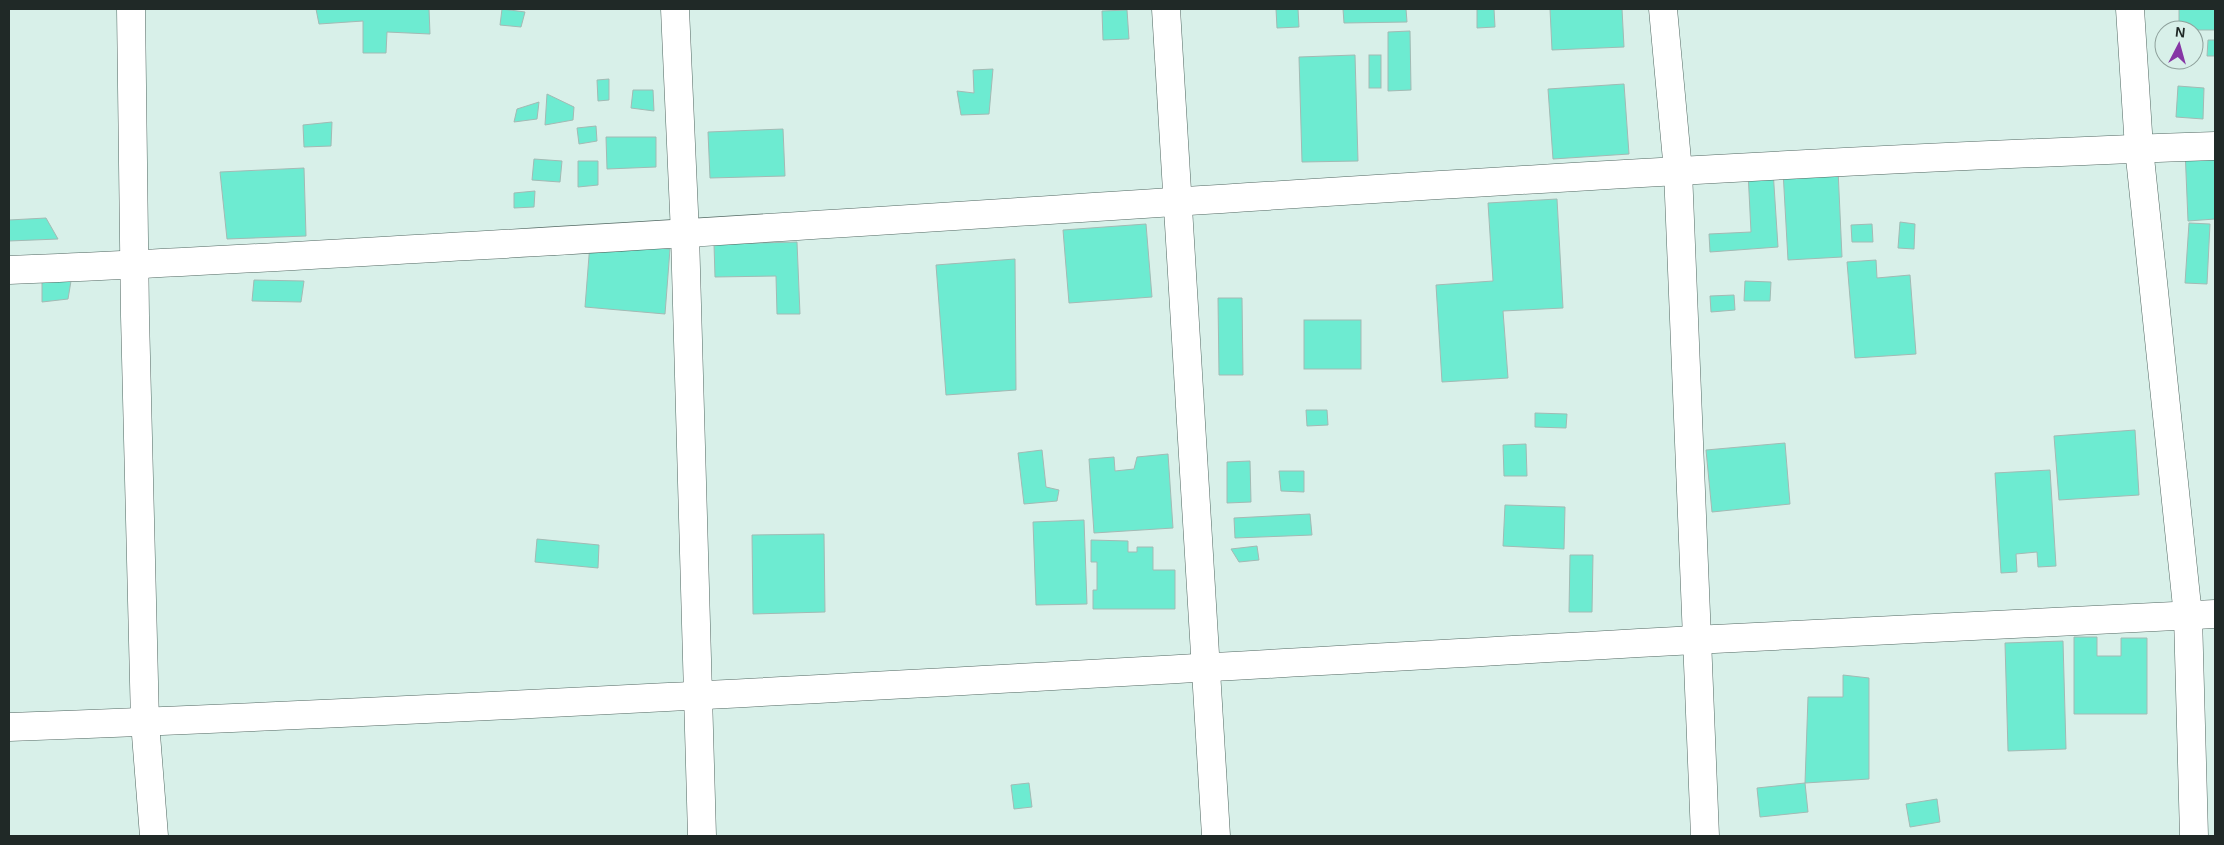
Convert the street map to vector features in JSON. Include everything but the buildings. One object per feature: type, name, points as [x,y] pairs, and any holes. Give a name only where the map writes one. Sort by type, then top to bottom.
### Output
[{"type":"street","points":[[131,9],[134,266],[145,722],[154,836]]},
{"type":"street","points":[[676,9],[685,234],[702,836]]},
{"type":"street","points":[[1166,9],[1216,836]]},
{"type":"street","points":[[1663,9],[1678,171],[1705,836]]},
{"type":"street","points":[[2130,9],[2139,148],[2188,616],[2194,836]]},
{"type":"street","points":[[9,270],[134,266],[685,234],[1177,201],[1678,171],[2139,148],[2215,146]]},
{"type":"street","points":[[9,727],[145,722],[1207,669],[1697,640],[2215,614]]}]
